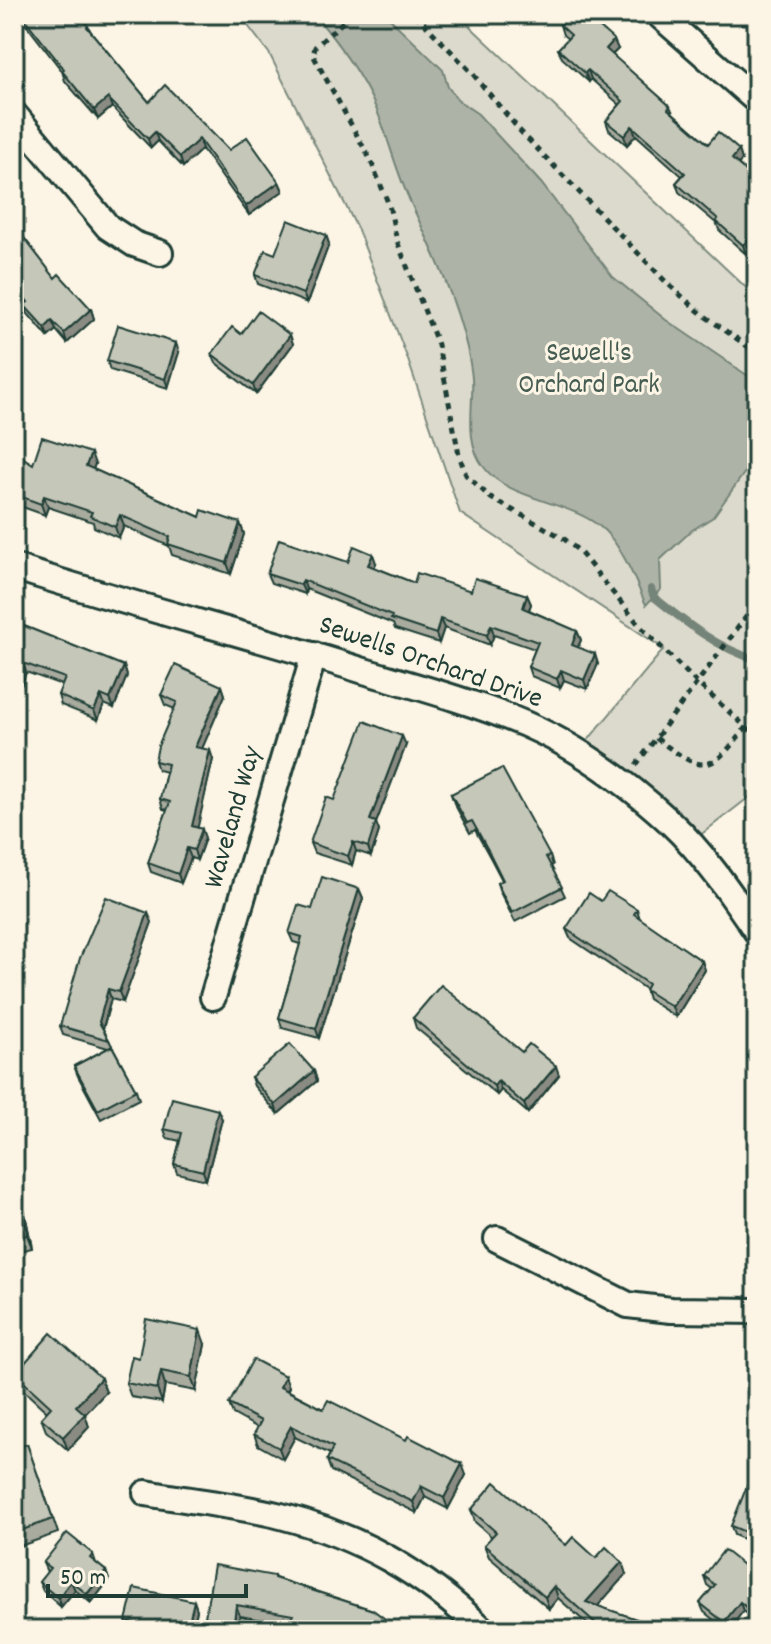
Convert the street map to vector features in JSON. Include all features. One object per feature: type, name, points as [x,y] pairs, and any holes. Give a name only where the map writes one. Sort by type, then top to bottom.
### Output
[{"type":"street","points":[[658,14],[757,101]]},
{"type":"street","points":[[14,114],[108,227],[134,244],[160,253]]},
{"type":"street","name":"Sewells Orchard Drive","points":[[14,567],[314,655],[473,704],[528,725],[578,752],[624,783],[671,823],[714,869],[757,932]]},
{"type":"street","name":"Waveland Way","points":[[213,997],[314,655]]},
{"type":"street","points":[[497,1239],[628,1305],[671,1310],[757,1311]]},
{"type":"street","points":[[146,1493],[279,1515],[368,1546],[416,1573],[483,1630]]},
{"type":"path","points":[[352,14],[315,47],[313,55],[381,184],[397,241],[438,345],[459,455],[466,475],[491,498],[563,538],[579,551],[640,626],[757,737]]},
{"type":"path","points":[[415,14],[463,63],[521,132],[668,284],[702,314],[757,353]]},
{"type":"path","points":[[624,783],[757,602]]},
{"type":"path","points":[[656,738],[685,760],[709,764],[720,758],[746,727]]},
{"type":"green space","name":"Sewell's Orchard Park","points":[[239,14],[457,14],[757,298],[757,791],[690,843],[578,752],[664,649],[460,513],[407,357],[358,230],[269,53]]},
{"type":"shaded area","points":[[314,14],[385,14],[443,70],[448,87],[459,101],[478,114],[541,183],[613,277],[666,320],[757,382],[757,455],[713,517],[691,531],[660,560],[661,589],[646,605],[623,556],[605,531],[576,513],[509,487],[494,478],[477,456],[471,423],[470,363],[449,291],[406,191],[369,92]]},
{"type":"building","points":[[21,14],[79,14],[149,102],[165,85],[229,150],[247,137],[279,182],[246,206],[199,139],[180,157],[155,132],[148,139],[108,98],[94,110]]},
{"type":"building","points":[[570,14],[584,14],[614,40],[606,49],[708,144],[718,132],[739,150],[732,159],[757,181],[757,236],[754,233],[743,245],[676,183],[685,173],[632,126],[624,136],[606,121],[623,101],[558,49],[571,35],[560,25]]},
{"type":"building","points":[[288,220],[326,235],[303,294],[255,275],[265,250],[275,254]]},
{"type":"building","points":[[14,225],[55,278],[59,274],[91,309],[64,333],[52,321],[45,328],[24,305],[28,302],[14,284]]},
{"type":"building","points":[[258,311],[290,335],[253,385],[212,354],[232,327],[241,334]]},
{"type":"building","points":[[118,325],[176,343],[165,379],[107,361]]},
{"type":"building","points":[[42,437],[91,453],[86,466],[200,517],[202,510],[240,523],[227,563],[168,544],[170,537],[120,515],[115,527],[90,516],[92,512],[44,496],[41,504],[14,494],[14,479],[22,457],[33,464]]},
{"type":"building","points":[[279,539],[348,562],[354,546],[373,554],[368,565],[414,583],[417,573],[471,591],[475,578],[527,595],[523,608],[577,631],[572,645],[595,654],[584,680],[561,670],[557,679],[528,667],[538,642],[491,625],[487,635],[440,619],[436,634],[391,619],[392,616],[303,580],[301,585],[267,574]]},
{"type":"building","points":[[14,622],[124,666],[110,699],[101,695],[94,711],[58,695],[65,678],[23,663],[17,680],[14,679]]},
{"type":"building","points":[[175,665],[222,686],[195,747],[210,750],[192,826],[202,829],[194,850],[187,848],[178,874],[148,863],[170,802],[160,799],[168,764],[155,761],[158,746],[177,702],[161,695]]},
{"type":"building","points":[[364,721],[402,736],[370,820],[376,822],[368,847],[353,842],[348,856],[310,843],[326,797],[334,800]]},
{"type":"building","points":[[502,768],[550,856],[546,857],[562,887],[512,913],[497,883],[503,880],[488,850],[472,821],[467,823],[451,794]]},
{"type":"building","points":[[322,877],[359,889],[316,1029],[279,1018],[302,937],[289,933],[298,905],[312,909]]},
{"type":"building","points":[[608,891],[637,909],[634,914],[702,961],[672,1007],[645,990],[648,984],[566,929],[589,893],[601,901]]},
{"type":"building","points":[[106,897],[148,913],[119,992],[108,989],[99,1022],[109,1040],[60,1026],[80,958]]},
{"type":"building","points":[[441,985],[522,1052],[529,1044],[556,1066],[524,1104],[498,1081],[494,1086],[413,1018]]},
{"type":"building","points":[[290,1044],[314,1071],[275,1105],[251,1077]]},
{"type":"building","points":[[112,1046],[136,1090],[98,1110],[74,1066]]},
{"type":"building","points":[[172,1098],[218,1110],[203,1171],[174,1164],[182,1133],[164,1129]]},
{"type":"building","points":[[17,1186],[27,1235],[14,1237],[14,1189]]},
{"type":"building","points":[[146,1319],[200,1330],[191,1377],[161,1371],[157,1389],[126,1383],[132,1356],[139,1358]]},
{"type":"building","points":[[51,1333],[101,1378],[76,1406],[85,1414],[63,1437],[41,1418],[51,1407],[15,1374]]},
{"type":"building","points":[[253,1359],[285,1376],[280,1387],[323,1409],[328,1400],[406,1440],[408,1436],[462,1464],[444,1498],[421,1486],[413,1502],[327,1460],[333,1447],[291,1426],[279,1448],[254,1434],[261,1421],[229,1404]]},
{"type":"building","points":[[27,1444],[53,1519],[14,1533],[14,1449]]},
{"type":"building","points":[[751,1476],[757,1479],[757,1537],[731,1526]]},
{"type":"building","points":[[495,1482],[566,1545],[573,1537],[596,1558],[606,1547],[622,1562],[586,1602],[669,1630],[601,1630],[554,1586],[545,1597],[484,1545],[496,1532],[471,1510]]},
{"type":"building","points":[[67,1533],[93,1554],[90,1558],[106,1571],[87,1594],[71,1581],[58,1598],[39,1582],[50,1568],[43,1563]]},
{"type":"building","points":[[724,1550],[757,1576],[757,1594],[746,1607],[740,1602],[724,1622],[700,1603],[715,1585],[704,1576]]},
{"type":"building","points":[[214,1565],[274,1576],[373,1610],[400,1630],[289,1630],[293,1615],[236,1605],[234,1622],[205,1617]]},
{"type":"building","points":[[134,1588],[194,1601],[187,1630],[164,1630],[126,1621]]},
{"type":"waterway","points":[[651,589],[654,597],[702,634],[757,660]]}]
